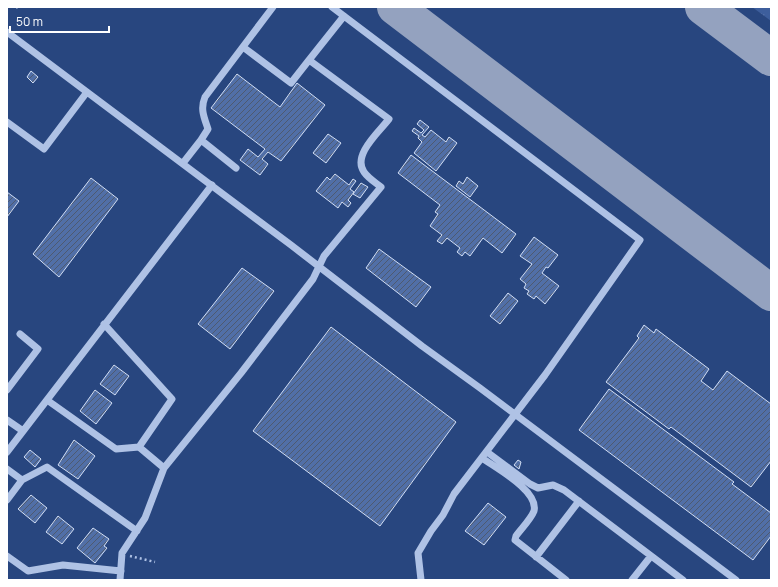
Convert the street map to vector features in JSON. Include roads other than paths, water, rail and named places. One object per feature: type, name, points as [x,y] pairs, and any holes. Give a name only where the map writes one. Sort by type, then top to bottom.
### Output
[{"type":"lane","points":[[183,163],[208,129],[202,111],[202,104],[205,97],[274,7]]},
{"type":"lane","points":[[332,7],[640,240],[515,415],[454,494],[443,515],[431,531],[418,553],[421,580]]},
{"type":"lane","points":[[243,47],[290,83],[344,16]]},
{"type":"lane","points":[[7,32],[736,580]]},
{"type":"lane","points":[[120,580],[122,553],[145,518],[164,468],[246,367],[313,279],[324,256],[381,187],[365,173],[361,166],[361,159],[363,152],[389,119],[309,60]]},
{"type":"lane","points":[[7,122],[44,149],[87,92]]},
{"type":"lane","points":[[200,140],[236,168]]},
{"type":"lane","points":[[7,452],[212,185]]},
{"type":"lane","points":[[104,324],[172,399],[139,447]]},
{"type":"lane","points":[[7,390],[38,349],[20,334]]},
{"type":"lane","points":[[47,400],[116,449],[139,447],[164,468]]},
{"type":"lane","points":[[7,420],[23,431]]},
{"type":"lane","points":[[487,452],[530,484],[538,488],[553,485],[564,490],[683,580]]},
{"type":"lane","points":[[482,458],[530,494],[534,506],[533,513],[516,536],[516,540],[566,580]]},
{"type":"lane","points":[[7,500],[22,480],[47,467],[137,531]]},
{"type":"lane","points":[[7,469],[22,480]]},
{"type":"lane","points":[[536,557],[579,501]]},
{"type":"lane","points":[[7,556],[28,571],[63,565],[121,571]]},
{"type":"lane","points":[[632,580],[651,556]]}]
